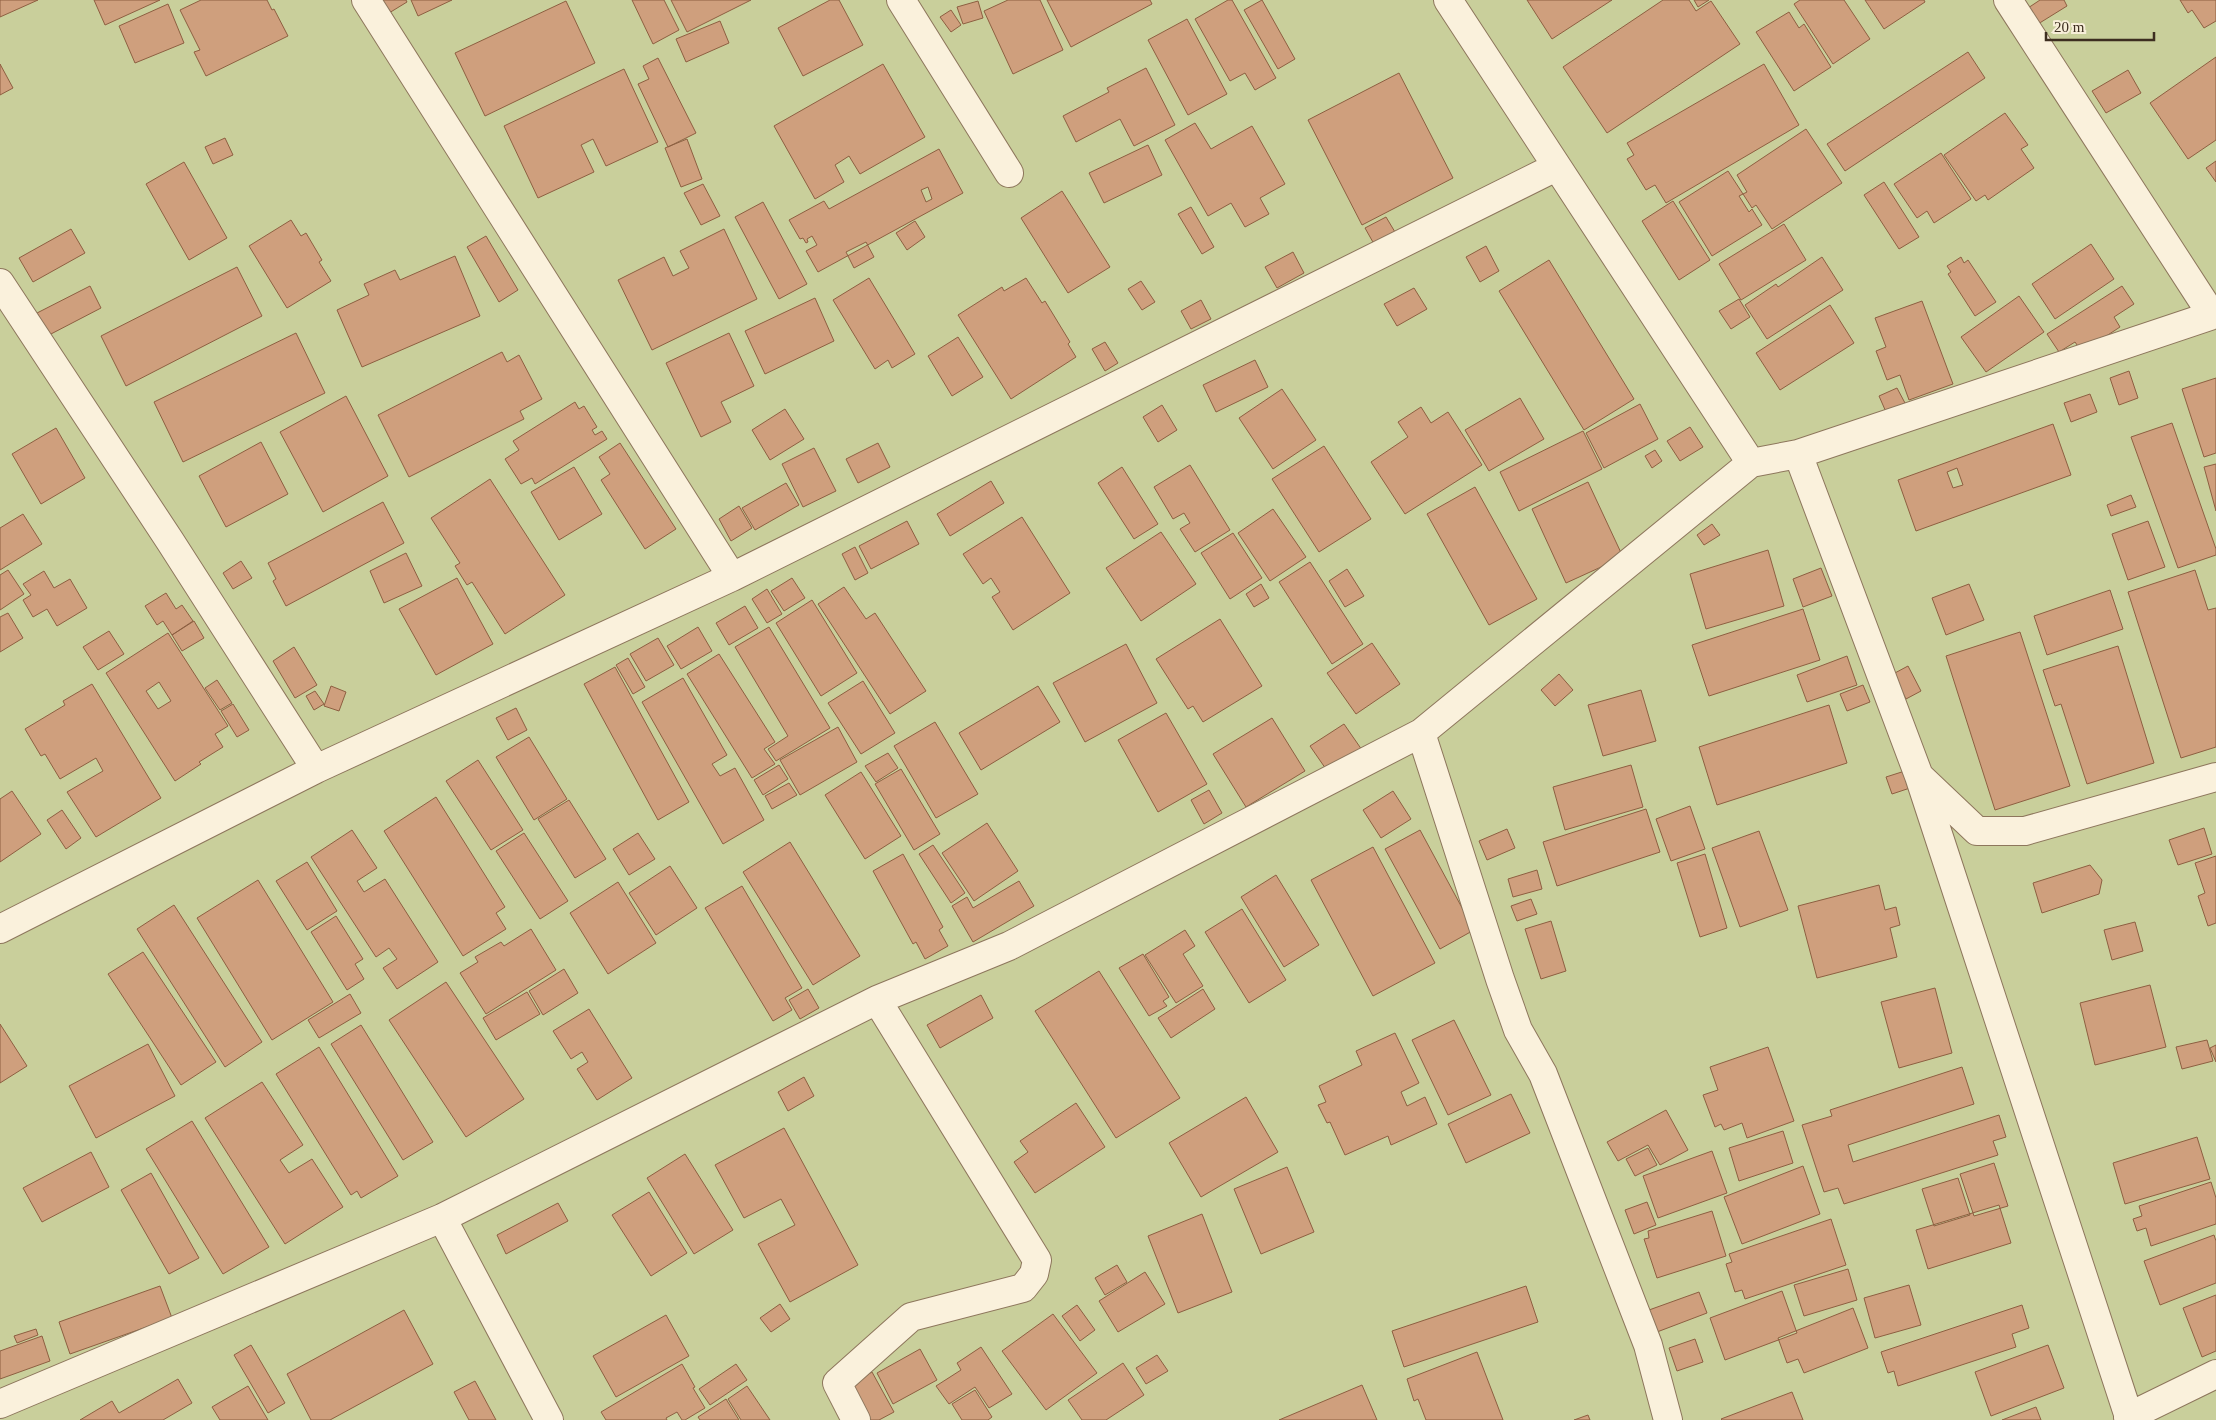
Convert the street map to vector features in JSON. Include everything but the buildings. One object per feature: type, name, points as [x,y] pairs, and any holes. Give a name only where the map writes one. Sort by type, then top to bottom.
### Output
[{"type":"street","points":[[366,0],[732,577]]},
{"type":"street","points":[[901,0],[1009,173]]},
{"type":"street","points":[[1448,0],[1751,463]]},
{"type":"street","points":[[6,1409],[442,1218],[877,1000],[1009,946],[1421,733],[1751,463],[1798,454],[2214,315],[2008,0]]},
{"type":"street","points":[[0,929],[316,769],[732,577],[1556,167]]},
{"type":"street","points":[[0,283],[170,541],[316,769]]},
{"type":"street","points":[[1798,454],[1919,776],[2129,1418],[2216,1374]]},
{"type":"street","points":[[1421,733],[1518,1030],[1543,1074],[1648,1345],[1668,1420]]},
{"type":"street","points":[[1919,776],[1978,831],[2025,831],[2216,777]]},
{"type":"street","points":[[856,1420],[837,1383],[911,1317],[1023,1288],[1034,1274],[1037,1260],[877,1000]]},
{"type":"street","points":[[442,1218],[549,1420]]},
{"type":"green space","points":[[0,0],[2216,0],[2216,1420],[0,1420]]}]
